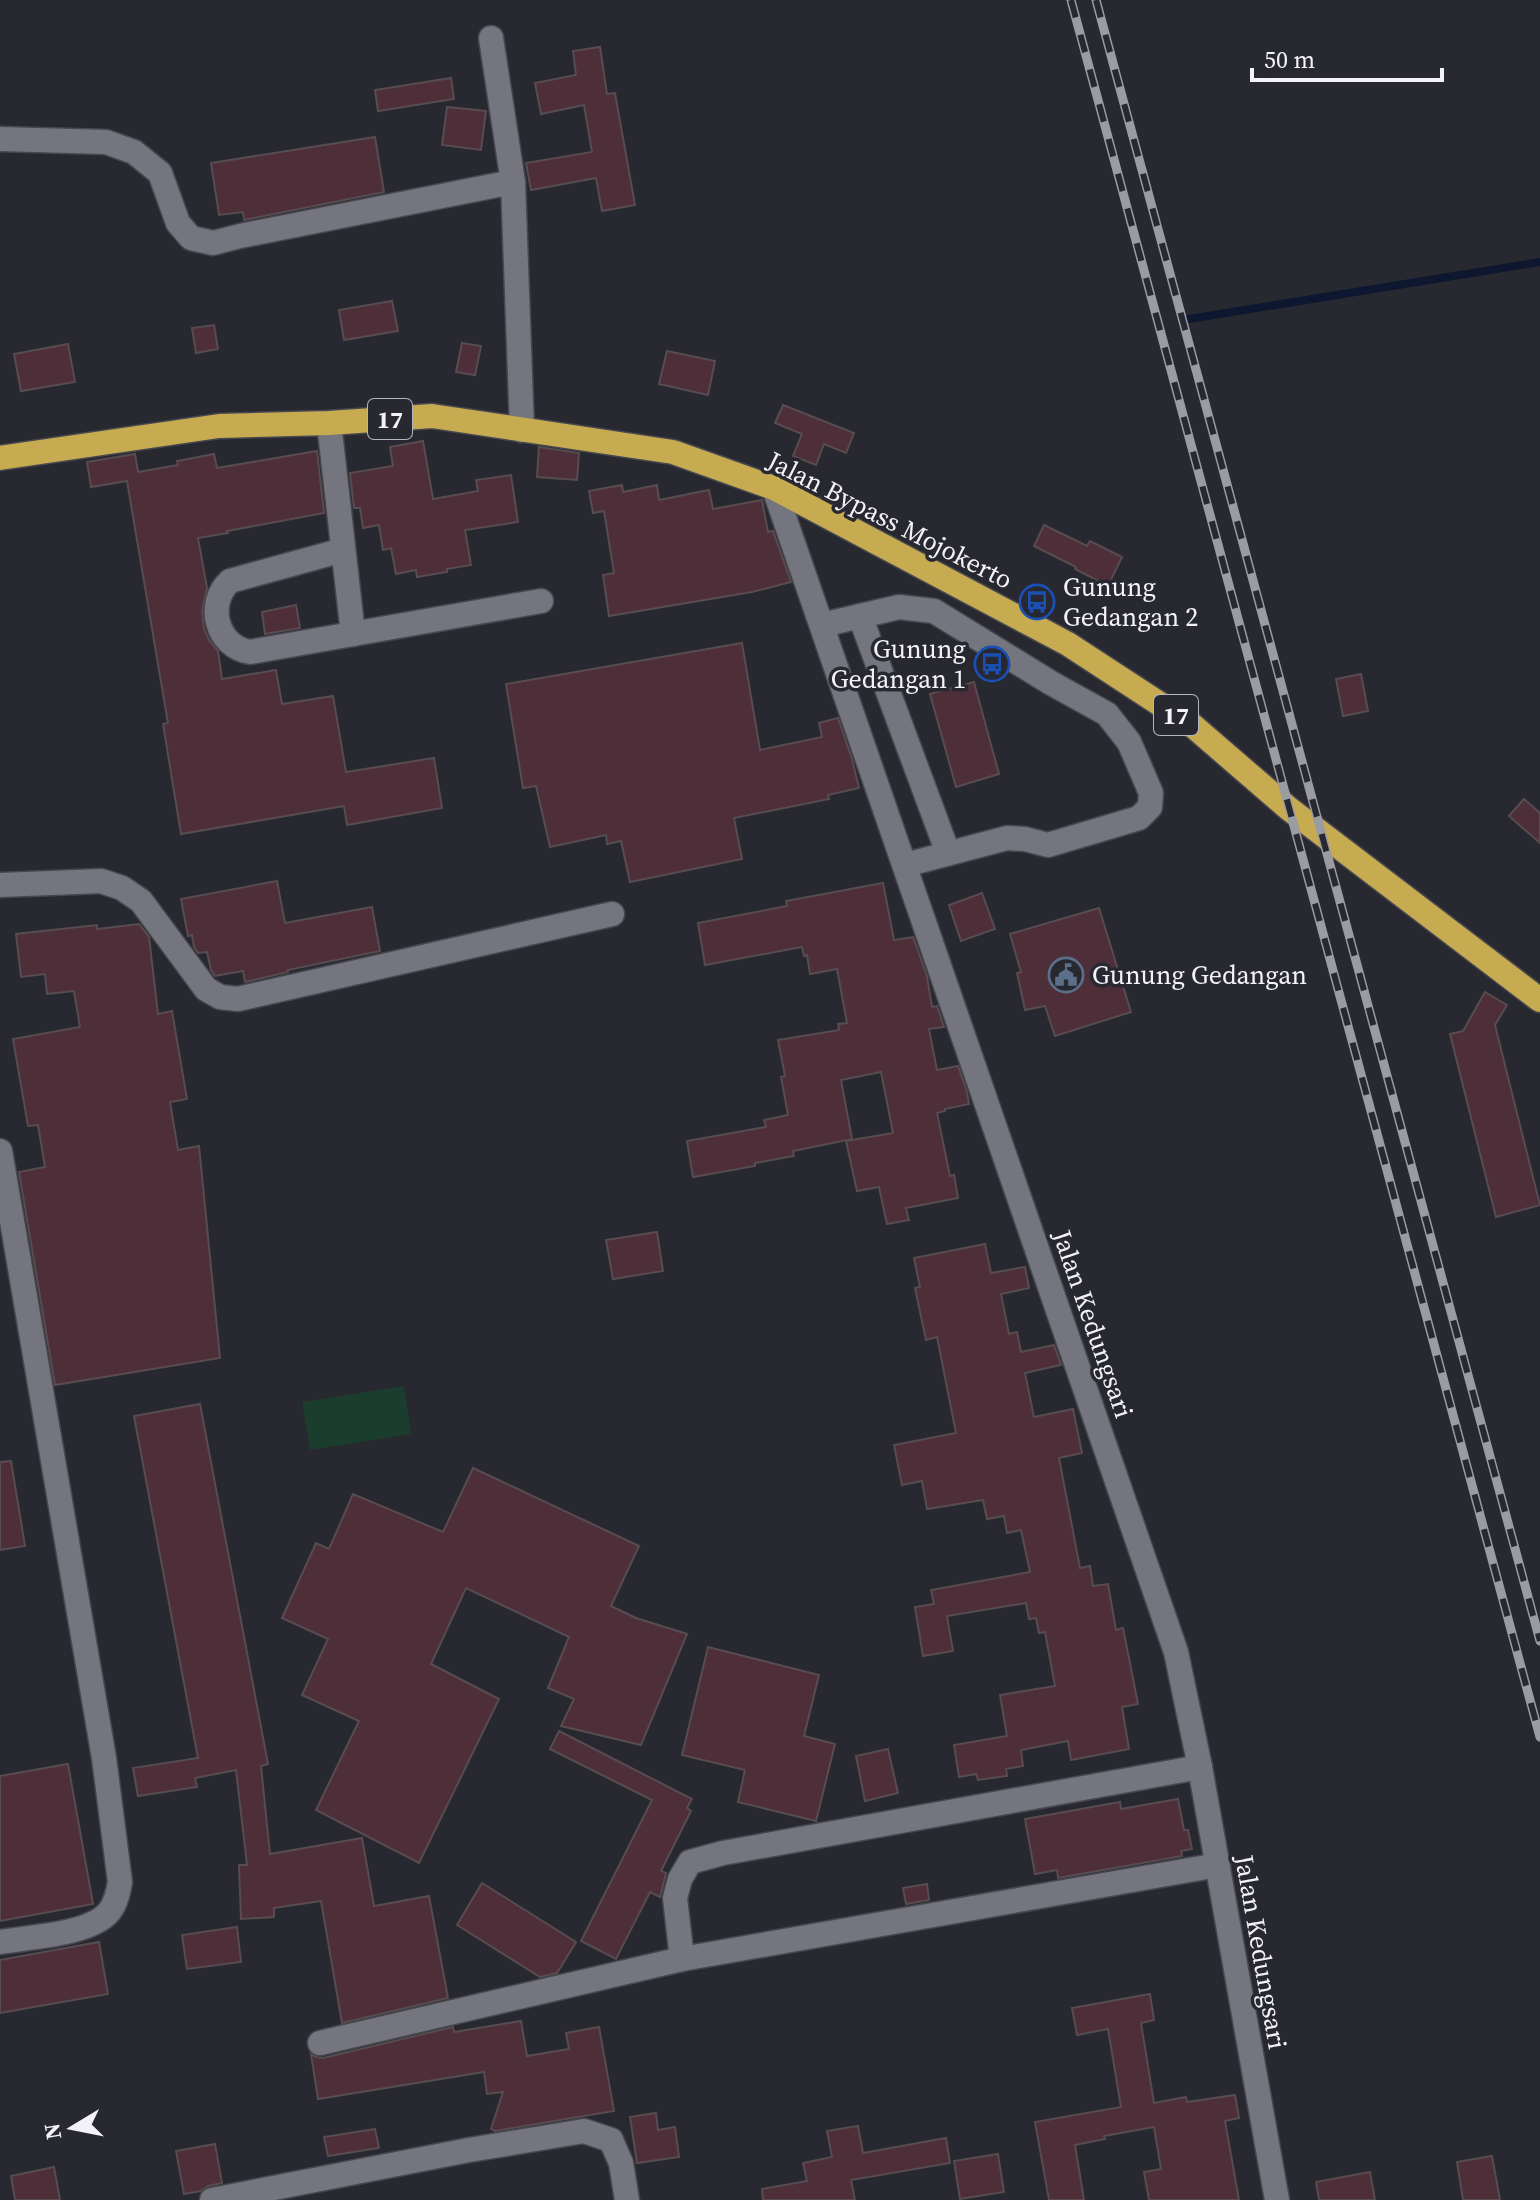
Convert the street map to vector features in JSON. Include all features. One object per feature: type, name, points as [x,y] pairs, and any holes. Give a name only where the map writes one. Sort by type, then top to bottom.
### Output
[{"type":"highway","name":"Jalan Bypass Mojokerto","points":[[0,458],[219,426],[432,416],[673,452],[774,488],[1068,644],[1192,725],[1299,816],[1540,1000]]},
{"type":"street","points":[[491,38],[513,182],[522,430]]},
{"type":"street","points":[[0,139],[106,142],[134,152],[160,173],[178,223],[191,238],[213,243],[513,182]]},
{"type":"street","points":[[329,423],[353,634]]},
{"type":"street","name":"Jalan Kedungsari","points":[[774,488],[1168,1626],[1184,1683],[1200,1767],[1277,2200]]},
{"type":"street","points":[[343,550],[230,581],[219,595],[217,613],[226,639],[240,651],[250,652],[541,601]]},
{"type":"street","points":[[822,625],[899,607],[934,611],[1107,714],[1129,742],[1151,793],[1150,807],[1139,818],[1048,845],[1007,838],[905,865]]},
{"type":"street","points":[[860,616],[948,853]]},
{"type":"street","points":[[0,885],[101,881],[122,888],[141,901],[206,989],[220,997],[238,999],[612,914]]},
{"type":"street","points":[[0,1151],[104,1758],[120,1882],[117,1898],[108,1913],[93,1923],[79,1929],[0,1942]]},
{"type":"street","points":[[682,1959],[675,1898],[680,1879],[690,1862],[723,1853],[1200,1767]]},
{"type":"street","points":[[320,2043],[682,1959],[1218,1865]]},
{"type":"street","points":[[212,2200],[584,2131],[611,2140],[621,2163],[627,2200]]},
{"type":"green space","points":[[404,1386],[411,1434],[310,1450],[302,1402]]},
{"type":"building","points":[[600,47],[607,94],[615,93],[635,205],[602,211],[596,178],[531,190],[526,163],[592,152],[584,105],[541,114],[535,83],[576,75],[573,51]]},
{"type":"building","points":[[451,78],[454,99],[378,111],[375,90]]},
{"type":"building","points":[[447,107],[486,111],[481,150],[442,145]]},
{"type":"building","points":[[375,137],[384,192],[244,220],[243,212],[219,215],[211,163]]},
{"type":"building","points":[[392,301],[398,331],[344,340],[339,310]]},
{"type":"building","points":[[214,325],[218,349],[196,353],[192,328]]},
{"type":"building","points":[[462,343],[481,346],[475,375],[456,372]]},
{"type":"building","points":[[68,344],[75,382],[21,391],[14,354]]},
{"type":"building","points":[[667,351],[715,361],[708,395],[659,384]]},
{"type":"building","points":[[783,405],[854,433],[846,453],[824,444],[816,465],[793,456],[802,434],[775,423]]},
{"type":"building","points":[[423,441],[433,499],[478,491],[476,480],[511,475],[518,522],[465,530],[471,565],[417,577],[416,570],[396,574],[391,548],[383,550],[379,525],[363,528],[360,508],[354,508],[350,473],[393,466],[390,447]]},
{"type":"building","points":[[539,447],[579,453],[577,480],[537,477]]},
{"type":"building","points":[[317,451],[324,513],[198,538],[207,588],[202,611],[204,629],[218,651],[222,679],[276,670],[282,704],[333,696],[346,772],[434,758],[442,808],[347,825],[344,806],[181,834],[163,724],[168,723],[127,481],[91,487],[87,462],[135,454],[138,472],[178,465],[177,461],[214,454],[217,468]]},
{"type":"building","points":[[622,485],[623,492],[657,485],[659,500],[709,490],[713,509],[762,500],[768,532],[773,531],[791,582],[752,592],[609,616],[603,575],[614,573],[604,511],[593,513],[589,491]]},
{"type":"building","points":[[1044,525],[1087,546],[1090,541],[1122,557],[1108,586],[1034,546]]},
{"type":"building","points":[[296,605],[300,628],[265,634],[262,612]]},
{"type":"building","points":[[742,643],[760,750],[822,737],[819,723],[838,718],[859,788],[828,795],[829,799],[734,818],[742,859],[630,882],[621,841],[607,844],[606,835],[550,847],[536,786],[523,788],[506,684]]},
{"type":"building","points":[[1361,674],[1368,711],[1343,716],[1336,679]]},
{"type":"building","points":[[974,682],[999,774],[956,787],[930,694]]},
{"type":"building","points":[[1524,799],[1540,813],[1540,843],[1509,816]]},
{"type":"building","points":[[277,881],[285,923],[372,907],[380,951],[245,982],[243,971],[215,976],[207,952],[198,953],[192,935],[188,936],[181,899]]},
{"type":"building","points":[[883,883],[894,940],[913,937],[927,976],[932,1007],[937,1006],[944,1027],[929,1029],[937,1070],[958,1066],[967,1092],[969,1104],[937,1113],[950,1176],[954,1175],[958,1198],[906,1208],[909,1220],[887,1224],[879,1187],[857,1191],[846,1141],[893,1133],[881,1072],[841,1080],[852,1139],[793,1151],[794,1156],[755,1163],[755,1166],[693,1177],[687,1141],[766,1127],[764,1120],[788,1115],[778,1040],[839,1030],[838,1024],[847,1023],[837,969],[810,974],[807,955],[804,956],[802,947],[705,965],[698,923],[787,906],[786,901]]},
{"type":"building","points":[[982,893],[995,929],[961,941],[949,905]]},
{"type":"building","points":[[1099,908],[1131,1012],[1055,1036],[1045,1006],[1025,1010],[1017,973],[1021,972],[1010,934]]},
{"type":"building","points":[[139,924],[149,937],[158,1014],[172,1011],[187,1099],[170,1102],[178,1150],[199,1146],[220,1358],[55,1385],[19,1172],[45,1167],[38,1125],[28,1126],[13,1039],[80,1027],[74,991],[47,994],[45,974],[21,977],[16,934],[97,925],[97,929]]},
{"type":"building","points":[[1485,992],[1507,1005],[1495,1025],[1540,1205],[1496,1217],[1450,1034],[1463,1031]]},
{"type":"building","points":[[657,1232],[663,1271],[613,1279],[606,1240]]},
{"type":"building","points":[[985,1244],[991,1273],[1025,1267],[1029,1288],[1001,1294],[1009,1334],[1017,1332],[1021,1352],[1054,1345],[1061,1365],[1025,1373],[1034,1417],[1073,1409],[1082,1453],[1059,1458],[1080,1568],[1090,1566],[1093,1586],[1108,1584],[1116,1630],[1123,1628],[1138,1704],[1122,1707],[1129,1749],[1071,1760],[1068,1741],[1021,1750],[1023,1766],[1006,1769],[1007,1776],[978,1780],[976,1774],[959,1777],[954,1745],[1007,1736],[1000,1695],[1055,1686],[1045,1632],[1039,1633],[1036,1618],[1029,1619],[1026,1603],[947,1616],[953,1651],[923,1656],[915,1607],[934,1604],[931,1590],[1030,1572],[1021,1530],[1007,1533],[1004,1516],[987,1519],[983,1500],[927,1509],[922,1481],[902,1485],[894,1445],[956,1433],[937,1337],[926,1340],[915,1288],[920,1287],[914,1258]]},
{"type":"building","points":[[200,1404],[268,1764],[261,1766],[270,1854],[362,1838],[374,1906],[429,1896],[448,1998],[342,2023],[321,1901],[274,1908],[274,1917],[241,1919],[239,1865],[247,1865],[236,1770],[195,1778],[197,1787],[138,1796],[133,1768],[198,1758],[134,1416]]},
{"type":"building","points":[[11,1461],[25,1546],[0,1550],[0,1462]]},
{"type":"building","points":[[473,1468],[639,1546],[611,1606],[636,1618],[687,1634],[641,1745],[561,1726],[574,1699],[548,1688],[569,1637],[466,1588],[431,1664],[499,1699],[419,1863],[316,1810],[359,1721],[302,1695],[328,1639],[282,1618],[316,1543],[329,1549],[353,1494],[443,1532]]},
{"type":"building","points":[[708,1647],[819,1675],[804,1736],[835,1744],[816,1821],[738,1802],[745,1770],[682,1755]]},
{"type":"building","points":[[559,1731],[692,1799],[687,1808],[691,1811],[661,1871],[666,1873],[660,1897],[650,1892],[616,1959],[581,1941],[652,1800],[550,1749]]},
{"type":"building","points":[[888,1749],[898,1793],[865,1801],[856,1756]]},
{"type":"building","points":[[68,1764],[93,1904],[0,1921],[0,1776]]},
{"type":"building","points":[[1178,1799],[1184,1830],[1188,1830],[1192,1849],[1181,1851],[1182,1856],[1058,1878],[1057,1870],[1035,1874],[1025,1819],[1120,1802],[1121,1809]]},
{"type":"building","points":[[482,1883],[576,1942],[557,1973],[540,1977],[457,1925]]},
{"type":"building","points":[[927,1884],[929,1900],[906,1904],[903,1888]]},
{"type":"building","points":[[237,1927],[241,1962],[187,1969],[182,1935]]},
{"type":"building","points":[[99,1942],[108,1994],[0,2013],[0,1960]]},
{"type":"building","points":[[1150,1994],[1154,2020],[1141,2023],[1154,2103],[1186,2097],[1187,2102],[1235,2095],[1239,2118],[1225,2121],[1239,2200],[1149,2200],[1144,2172],[1161,2169],[1154,2127],[1075,2145],[1084,2200],[1049,2200],[1035,2122],[1121,2107],[1108,2029],[1077,2035],[1072,2008]]},
{"type":"building","points":[[521,2021],[527,2056],[569,2049],[566,2033],[599,2027],[614,2111],[495,2131],[491,2129],[503,2092],[487,2094],[484,2072],[318,2099],[311,2054],[323,2058],[453,2027],[454,2032]]},
{"type":"building","points":[[656,2113],[658,2130],[675,2127],[679,2157],[637,2163],[630,2117]]},
{"type":"building","points":[[858,2126],[863,2153],[946,2138],[950,2163],[851,2180],[855,2200],[763,2200],[762,2189],[807,2181],[803,2163],[832,2157],[827,2131]]},
{"type":"building","points":[[375,2129],[379,2148],[328,2156],[324,2137]]},
{"type":"building","points":[[215,2144],[222,2183],[184,2194],[176,2151]]},
{"type":"building","points":[[998,2154],[1004,2192],[960,2199],[954,2161]]},
{"type":"building","points":[[1492,2156],[1500,2200],[1463,2200],[1457,2162]]},
{"type":"building","points":[[54,2167],[60,2200],[15,2200],[11,2176]]},
{"type":"building","points":[[1370,2172],[1375,2200],[1319,2200],[1316,2182]]},
{"type":"waterway","points":[[1189,319],[1540,262]]},
{"type":"railway","points":[[1071,0],[1540,1737]]},
{"type":"railway","points":[[1096,0],[1540,1641]]},
{"type":"place","name":"Gunung Gedangan 2","points":[[1037,602]]},
{"type":"place","name":"Gunung Gedangan 1","points":[[992,664]]},
{"type":"place","name":"Gunung Gedangan","points":[[1066,975]]}]
